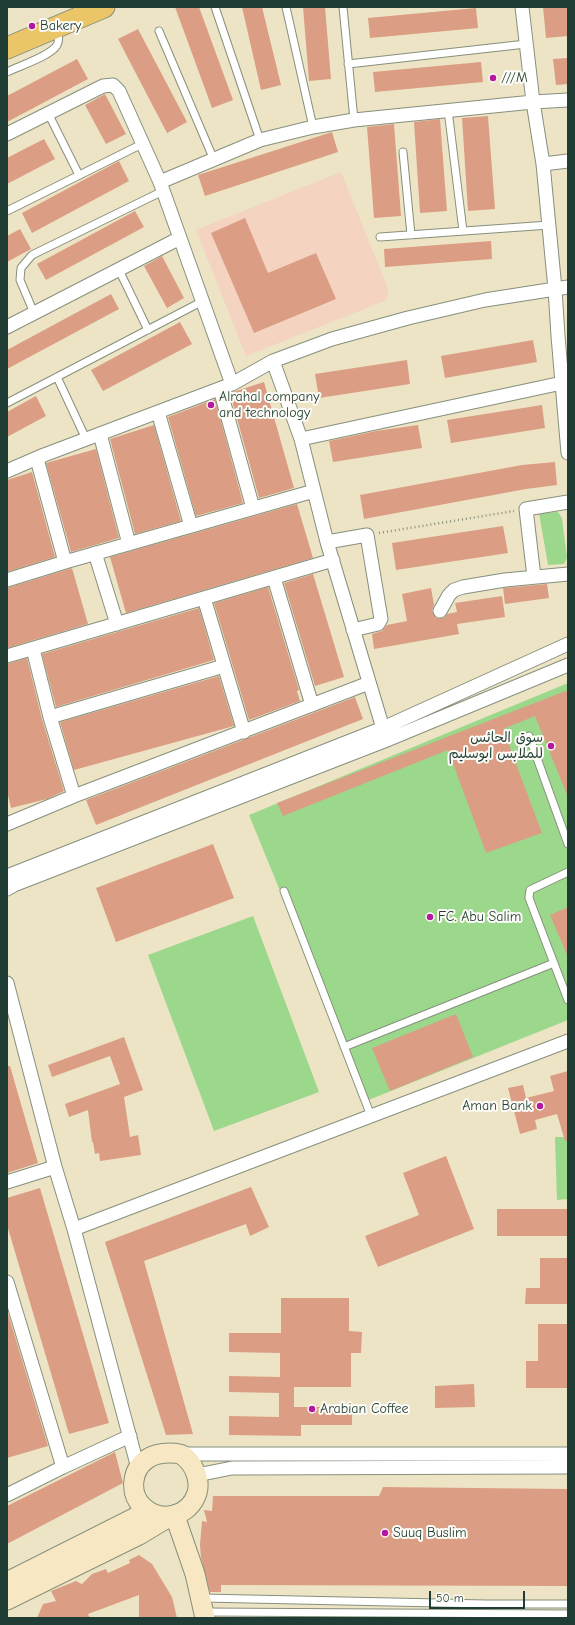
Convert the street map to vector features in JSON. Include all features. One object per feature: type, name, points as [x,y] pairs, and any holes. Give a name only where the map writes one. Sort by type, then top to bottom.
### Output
[{"type":"main road","points":[[7,48],[104,7]]},
{"type":"street","points":[[522,7],[533,102],[543,164],[549,225],[562,288],[562,383],[568,453]]},
{"type":"street","points":[[7,134],[103,86],[113,85],[119,91],[161,186],[232,384]]},
{"type":"street","points":[[161,186],[214,160],[260,140],[313,127],[354,120],[448,110],[568,100]]},
{"type":"street","points":[[543,164],[568,161]]},
{"type":"street","points":[[8,325],[180,238]]},
{"type":"street","points":[[7,471],[86,439],[220,389],[273,361],[332,339],[408,318],[485,300],[562,288]]},
{"type":"street","points":[[273,361],[301,439],[327,542],[386,740]]},
{"type":"street","points":[[301,439],[562,383]]},
{"type":"street","points":[[220,389],[253,508]]},
{"type":"street","points":[[158,412],[190,526]]},
{"type":"street","points":[[100,434],[129,544]]},
{"type":"street","points":[[37,459],[65,562]]},
{"type":"street","points":[[7,580],[95,553],[314,491]]},
{"type":"street","points":[[534,577],[526,509],[568,502]]},
{"type":"street","points":[[327,542],[367,535],[381,619],[378,624],[353,630]]},
{"type":"street","points":[[95,553],[117,624]]},
{"type":"street","points":[[7,656],[333,560]]},
{"type":"street","points":[[440,611],[449,595],[454,590],[463,587],[534,577],[568,574]]},
{"type":"street","points":[[274,578],[312,705]]},
{"type":"street","points":[[204,598],[244,732]]},
{"type":"street","points":[[7,876],[383,728],[568,644]]},
{"type":"street","points":[[33,649],[50,717],[74,796]]},
{"type":"street","points":[[50,717],[224,666]]},
{"type":"street","points":[[7,888],[386,740],[568,666]]},
{"type":"street","points":[[8,820],[244,732],[369,682]]},
{"type":"street","points":[[7,983],[55,1167],[74,1229],[138,1468],[134,1484],[134,1492],[139,1503],[148,1511],[158,1516],[172,1516]]},
{"type":"street","points":[[74,1229],[568,1041]]},
{"type":"street","points":[[7,1182],[55,1167]]},
{"type":"street","points":[[7,1282],[63,1467]]},
{"type":"street","points":[[7,1495],[130,1436]]},
{"type":"street","points":[[138,1468],[147,1459],[158,1454],[170,1453],[568,1467]]},
{"type":"street","points":[[7,1600],[139,1535],[190,1507],[198,1492],[197,1475],[194,1468],[181,1454]]},
{"type":"street","points":[[197,1475],[232,1468],[568,1454]]},
{"type":"street","points":[[7,1582],[148,1511]]},
{"type":"street","points":[[172,1516],[189,1554],[203,1609]]},
{"type":"lane","points":[[215,7],[260,140]]},
{"type":"lane","points":[[286,7],[313,127]]},
{"type":"lane","points":[[346,7],[343,7],[354,120]]},
{"type":"lane","points":[[7,72],[54,49],[59,40],[57,26]]},
{"type":"lane","points":[[159,31],[214,160]]},
{"type":"lane","points":[[348,64],[526,44]]},
{"type":"lane","points":[[448,110],[463,231]]},
{"type":"lane","points":[[48,113],[79,175]]},
{"type":"lane","points":[[7,211],[142,144]]},
{"type":"lane","points":[[403,152],[411,235]]},
{"type":"lane","points":[[34,313],[20,280],[20,268],[32,255],[161,186]]},
{"type":"lane","points":[[380,237],[549,225]]},
{"type":"lane","points":[[119,270],[148,330]]},
{"type":"lane","points":[[7,403],[202,302]]},
{"type":"lane","points":[[57,377],[86,439]]},
{"type":"lane","points":[[529,736],[568,844]]},
{"type":"lane","points":[[568,872],[530,890],[529,898],[568,1000]]},
{"type":"lane","points":[[284,891],[371,1116]]},
{"type":"lane","points":[[344,1047],[554,963]]},
{"type":"lane","points":[[486,1604],[487,1614]]},
{"type":"lane","points":[[203,1609],[568,1604]]},
{"type":"lane","points":[[203,1609],[427,1616],[568,1614]]},
{"type":"path","points":[[367,535],[526,509]]},
{"type":"shaded area","points":[[341,172],[388,289],[387,300],[246,356],[196,230]]},
{"type":"green space","points":[[558,512],[562,518],[567,558],[564,564],[548,565],[539,513]]},
{"type":"green space","name":"FC. Abu Salim","points":[[568,683],[568,1020],[366,1101],[249,815]]},
{"type":"green space","points":[[253,916],[319,1092],[214,1131],[148,955]]},
{"type":"green space","points":[[555,1137],[568,1137],[568,1199],[557,1200]]},
{"type":"building","points":[[175,7],[199,7],[233,100],[212,108]]},
{"type":"building","points":[[242,7],[262,7],[281,85],[261,90]]},
{"type":"building","points":[[303,7],[325,7],[331,79],[309,81]]},
{"type":"building","points":[[543,7],[567,7],[568,36],[546,38]]},
{"type":"building","points":[[476,8],[478,28],[370,38],[368,18]]},
{"type":"building","points":[[138,29],[187,122],[167,133],[118,39]]},
{"type":"building","points":[[568,58],[568,84],[556,85],[553,59]]},
{"type":"building","points":[[77,59],[88,79],[7,122],[7,96]]},
{"type":"building","points":[[481,62],[483,82],[375,92],[373,72]]},
{"type":"building","points":[[105,94],[126,134],[106,144],[85,105]]},
{"type":"building","points":[[488,116],[495,209],[468,211],[462,118]]},
{"type":"building","points":[[440,119],[447,211],[420,213],[414,122]]},
{"type":"building","points":[[394,124],[401,216],[374,218],[367,127]]},
{"type":"building","points":[[332,132],[338,152],[205,196],[198,175]]},
{"type":"building","points":[[44,139],[55,159],[7,184],[7,158]]},
{"type":"building","points":[[119,161],[129,181],[32,233],[22,213]]},
{"type":"building","points":[[135,211],[144,227],[46,280],[37,264]]},
{"type":"building","points":[[245,218],[268,273],[316,253],[336,299],[254,333],[211,233]]},
{"type":"building","points":[[20,229],[31,249],[7,262],[7,236]]},
{"type":"building","points":[[491,241],[492,259],[385,267],[384,249]]},
{"type":"building","points":[[162,256],[184,298],[167,308],[144,266]]},
{"type":"building","points":[[111,294],[119,309],[7,369],[7,350]]},
{"type":"building","points":[[180,322],[192,344],[103,391],[91,370]]},
{"type":"building","points":[[533,340],[537,362],[445,378],[441,356]]},
{"type":"building","points":[[407,360],[410,384],[319,398],[315,374]]},
{"type":"building","points":[[264,382],[294,488],[259,498],[230,393]]},
{"type":"building","points":[[36,396],[46,416],[7,437],[7,412]]},
{"type":"building","points":[[215,399],[243,503],[196,516],[168,417]]},
{"type":"building","points":[[542,405],[545,428],[451,443],[447,420]]},
{"type":"building","points":[[154,425],[181,521],[135,534],[110,439]]},
{"type":"building","points":[[418,425],[422,448],[333,462],[329,441],[376,431]]},
{"type":"building","points":[[96,449],[119,538],[71,552],[46,463]]},
{"type":"building","points":[[555,462],[557,485],[526,489],[364,519],[360,495],[522,465]]},
{"type":"building","points":[[32,472],[55,557],[7,572],[7,480]]},
{"type":"building","points":[[297,504],[313,558],[126,613],[110,557]]},
{"type":"building","points":[[503,526],[508,553],[396,570],[392,543]]},
{"type":"building","points":[[72,568],[88,624],[7,648],[7,588]]},
{"type":"building","points":[[313,574],[344,677],[315,686],[284,583]]},
{"type":"building","points":[[547,584],[549,598],[505,604],[503,588]]},
{"type":"building","points":[[268,587],[299,690],[297,691],[300,701],[249,720],[214,603]]},
{"type":"building","points":[[431,588],[434,605],[432,611],[436,618],[444,618],[447,614],[457,612],[455,603],[502,596],[505,617],[457,624],[459,634],[374,649],[372,634],[382,631],[387,625],[407,621],[402,594]]},
{"type":"building","points":[[199,608],[214,660],[56,707],[42,654]]},
{"type":"building","points":[[27,658],[42,719],[64,791],[47,799],[11,808],[7,791],[7,664]]},
{"type":"building","points":[[219,676],[234,726],[74,770],[60,722]]},
{"type":"building","points":[[568,690],[568,797],[535,716],[503,729],[542,833],[486,853],[448,750],[283,816],[277,803]]},
{"type":"building","points":[[355,697],[363,719],[96,825],[86,800]]},
{"type":"building","points":[[213,844],[234,898],[116,942],[96,888]]},
{"type":"building","points":[[568,907],[568,957],[550,915]]},
{"type":"building","points":[[456,1014],[473,1057],[390,1091],[372,1048]]},
{"type":"building","points":[[124,1037],[143,1090],[124,1097],[130,1137],[138,1135],[141,1155],[100,1161],[99,1153],[95,1154],[92,1142],[88,1110],[69,1117],[65,1104],[120,1084],[110,1056],[52,1077],[48,1065]]},
{"type":"building","points":[[7,1066],[10,1066],[38,1163],[7,1173]]},
{"type":"building","points":[[568,1071],[568,1141],[565,1141],[557,1114],[535,1120],[537,1129],[520,1134],[508,1088],[523,1085],[526,1098],[554,1091],[550,1076]]},
{"type":"building","points":[[446,1156],[474,1229],[378,1267],[365,1236],[419,1215],[403,1173]]},
{"type":"building","points":[[251,1187],[269,1227],[250,1236],[246,1224],[144,1261],[193,1434],[166,1435],[105,1242]]},
{"type":"building","points":[[40,1188],[109,1423],[69,1434],[7,1225],[7,1198]]},
{"type":"building","points":[[497,1209],[568,1209],[568,1236],[497,1236]]},
{"type":"building","points":[[540,1258],[568,1258],[568,1304],[525,1304],[526,1288],[540,1288]]},
{"type":"building","points":[[281,1298],[349,1298],[349,1331],[362,1332],[361,1353],[351,1353],[351,1387],[294,1387],[294,1407],[352,1407],[352,1425],[301,1425],[301,1436],[229,1435],[229,1416],[279,1417],[279,1393],[229,1392],[229,1376],[280,1377],[280,1353],[229,1352],[229,1333],[281,1333]]},
{"type":"building","points":[[7,1310],[48,1446],[7,1458]]},
{"type":"building","points":[[538,1324],[568,1324],[568,1388],[526,1388],[526,1361],[538,1361]]},
{"type":"building","points":[[474,1384],[475,1407],[435,1408],[435,1386]]},
{"type":"building","points":[[115,1452],[123,1483],[7,1544],[7,1506]]},
{"type":"building","name":"Suuq Buslim","points":[[383,1487],[568,1489],[568,1586],[221,1585],[221,1592],[210,1592],[201,1558],[200,1545],[202,1521],[207,1522],[204,1510],[212,1511],[213,1496],[379,1496]]},
{"type":"building","points":[[139,1555],[152,1564],[172,1597],[177,1618],[139,1618],[139,1595],[88,1614],[90,1618],[37,1618],[43,1604],[56,1601],[51,1591],[76,1581],[82,1584],[92,1574],[106,1569],[108,1573],[130,1563],[129,1560]]},
{"type":"place","name":"Bakery","points":[[32,26]]},
{"type":"place","name":"///M","points":[[493,78]]},
{"type":"place","name":"Alrahal company and technology","points":[[211,405]]},
{"type":"place","name":"سوق الحائس للملابس ابوسليم","points":[[551,746]]},
{"type":"place","name":"FC. Abu Salim","points":[[430,917]]},
{"type":"place","name":"Aman Bank","points":[[540,1106]]},
{"type":"place","name":"Arabian Coffee","points":[[312,1409]]},
{"type":"place","name":"Suuq Buslim","points":[[385,1533]]}]
